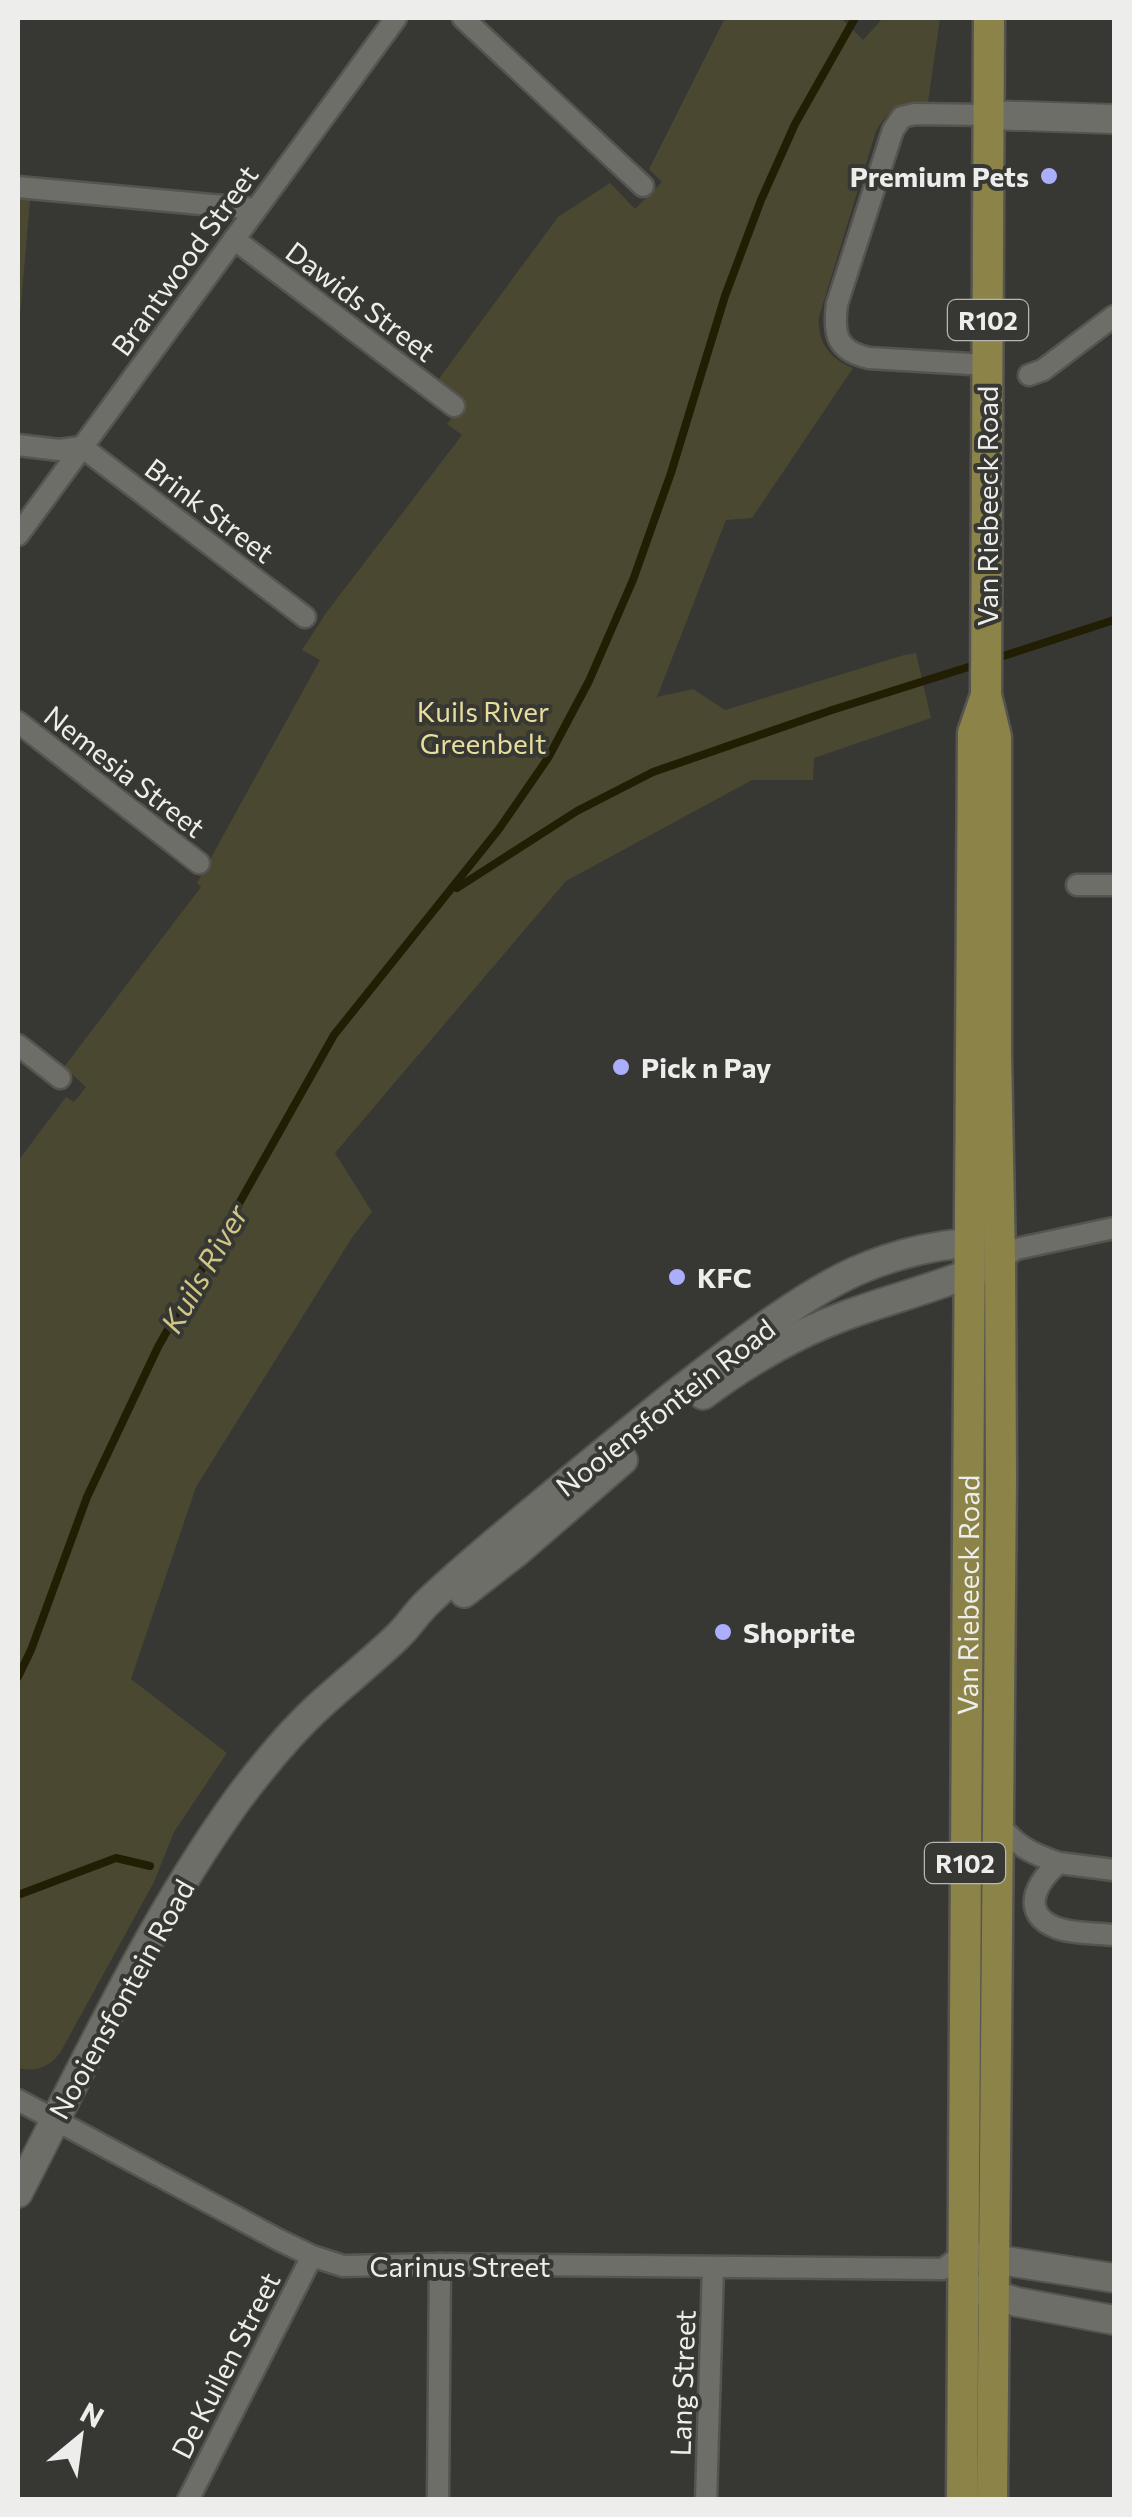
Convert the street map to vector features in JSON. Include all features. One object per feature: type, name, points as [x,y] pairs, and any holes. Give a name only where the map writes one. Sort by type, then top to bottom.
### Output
[{"type":"main road","name":"Van Riebeeck Road","points":[[989,18],[986,695],[996,736],[996,1053],[1005,1250],[992,2500]]},
{"type":"main road","name":"Van Riebeeck Road","points":[[962,2500],[956,2270],[973,733],[986,695]]},
{"type":"street","name":"Brantwood Street","points":[[18,535],[396,18]]},
{"type":"street","points":[[464,18],[643,186]]},
{"type":"street","points":[[987,364],[870,358],[844,348],[836,335],[837,304],[892,130],[902,117],[915,114],[1114,119]]},
{"type":"street","points":[[18,187],[256,210]]},
{"type":"street","name":"Dawids Street","points":[[234,239],[454,406]]},
{"type":"street","points":[[1029,375],[1044,370],[1114,316]]},
{"type":"street","points":[[18,446],[59,450],[82,447]]},
{"type":"street","name":"Brink Street","points":[[82,447],[305,618]]},
{"type":"street","name":"Nemesia Street","points":[[18,722],[200,863]]},
{"type":"street","points":[[1077,885],[1114,886]]},
{"type":"street","points":[[18,1045],[60,1078]]},
{"type":"street","points":[[1005,1250],[1114,1228]]},
{"type":"street","name":"Nooiensfontein Road","points":[[18,2194],[147,1945],[209,1842],[288,1737],[313,1712],[398,1636],[424,1606],[530,1513],[692,1382],[785,1314],[855,1272],[908,1252],[969,1242],[1005,1250]]},
{"type":"street","name":"Nooiensfontein Road","points":[[398,1636],[457,1599],[671,1418],[758,1357],[840,1317],[969,1274],[1005,1250]]},
{"type":"street","points":[[997,1822],[1015,1843],[1032,1854],[1058,1863],[1114,1870]]},
{"type":"street","points":[[1058,1863],[1036,1888],[1039,1914],[1058,1929],[1114,1935]]},
{"type":"street","name":"Carinus Street","points":[[18,2100],[312,2256],[342,2266],[956,2270]]},
{"type":"street","name":"De Kuilen Street","points":[[188,2500],[312,2256]]},
{"type":"street","points":[[956,2270],[994,2258],[1114,2278]]},
{"type":"street","points":[[438,2500],[440,2264]]},
{"type":"street","name":"Lang Street","points":[[706,2500],[713,2268]]},
{"type":"street","points":[[956,2270],[994,2296],[1114,2320]]},
{"type":"green space","name":"Kuils River Greenbelt","points":[[725,18],[841,18],[863,40],[883,18],[940,18],[928,102],[898,108],[876,131],[819,317],[820,334],[827,348],[853,368],[752,518],[726,520],[657,697],[693,689],[725,710],[916,653],[931,718],[814,758],[813,780],[752,780],[566,881],[335,1153],[372,1212],[353,1236],[196,1487],[131,1679],[227,1753],[174,1832],[154,1882],[60,2053],[41,2068],[18,2068],[18,1161],[66,1097],[74,1102],[86,1087],[64,1067],[201,887],[197,883],[320,660],[302,650],[462,435],[447,424],[465,400],[438,380],[558,217],[610,183],[635,209],[662,182],[649,169]]},
{"type":"green space","points":[[18,199],[30,200],[18,340]]},
{"type":"waterway","name":"Kuils River","points":[[18,1677],[87,1497],[158,1347],[334,1035],[499,829],[548,758],[589,681],[633,580],[671,473],[725,296],[761,200],[795,124],[855,18]]},
{"type":"waterway","points":[[991,660],[1114,620]]},
{"type":"waterway","points":[[457,888],[577,811],[653,772],[978,664]]},
{"type":"waterway","points":[[18,1895],[116,1858],[150,1866]]},
{"type":"place","name":"Premium Pets","points":[[1049,176]]},
{"type":"place","name":"Pick n Pay","points":[[621,1067]]},
{"type":"place","name":"KFC","points":[[677,1277]]},
{"type":"place","name":"Shoprite","points":[[723,1632]]}]
